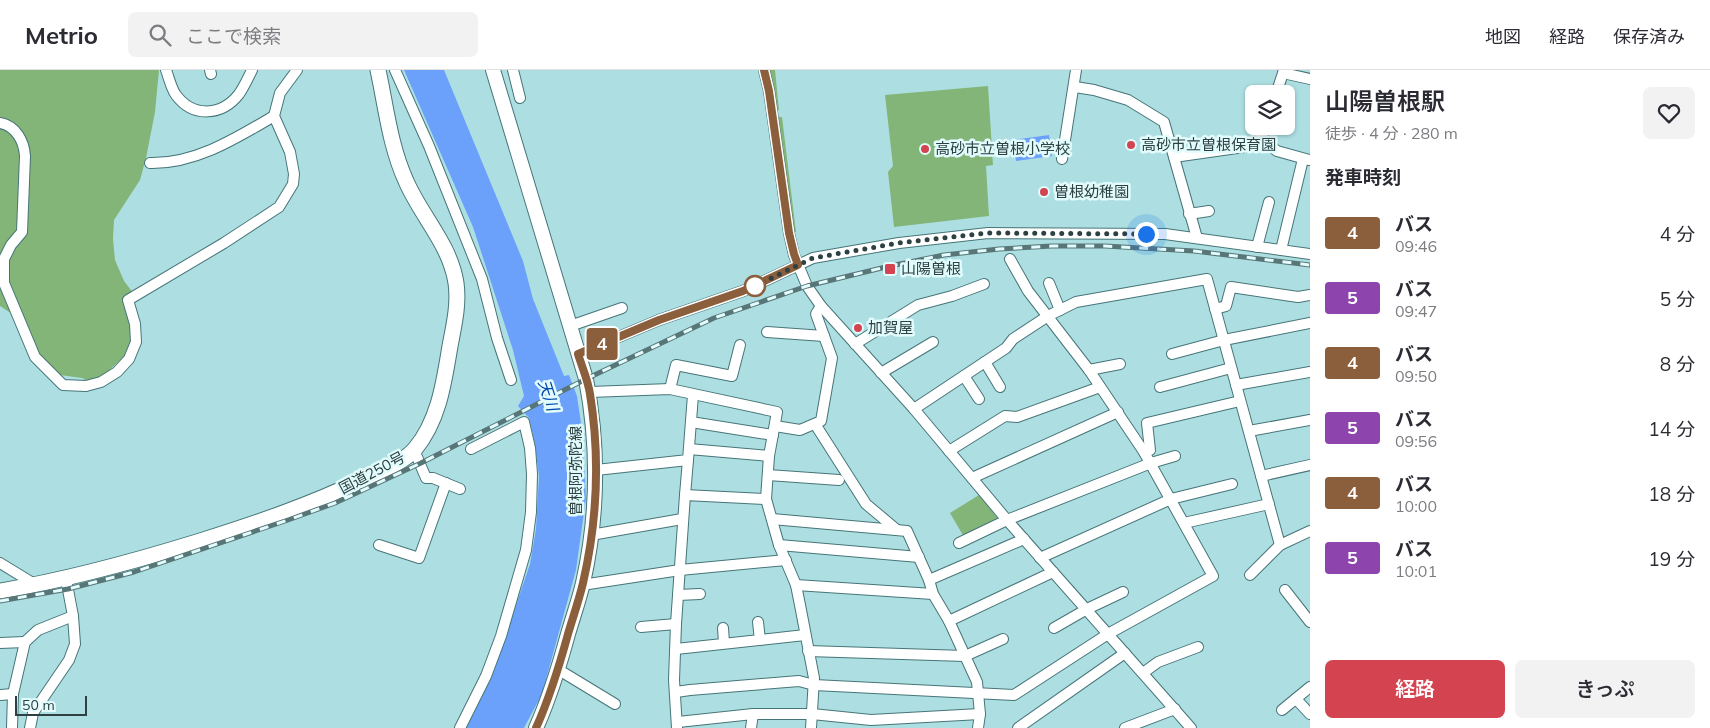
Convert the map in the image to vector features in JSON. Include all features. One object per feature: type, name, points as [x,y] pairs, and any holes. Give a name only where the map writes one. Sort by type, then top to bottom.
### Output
[{"type":"highway","name":"国道250号","points":[[0,591],[66,579],[164,552],[276,516],[342,490],[398,462],[414,450],[430,426],[442,392],[456,313],[456,285],[453,266],[444,246],[413,196],[398,162],[378,70]]},
{"type":"main road","name":"曽根阿弥陀線","points":[[493,70],[590,392],[596,470],[591,535],[582,585],[559,670],[546,707],[536,728]]},
{"type":"street","points":[[166,70],[175,94],[188,108],[201,112],[215,110],[228,105],[240,94],[252,70]]},
{"type":"street","points":[[0,123],[8,124],[18,134],[24,147],[25,156],[22,232],[11,245],[4,259],[4,283],[34,357],[64,385],[86,386],[100,382],[117,372],[129,359],[136,342],[135,324],[128,300],[224,243],[279,207],[293,184],[294,174],[290,152],[274,116],[280,93],[296,70]]},
{"type":"street","points":[[394,70],[429,146],[479,271],[497,338],[511,380]]},
{"type":"street","points":[[513,70],[520,98]]},
{"type":"street","points":[[764,70],[769,91],[789,233],[794,254],[810,292],[1040,558],[1191,728]]},
{"type":"street","points":[[1062,159],[1075,87],[1076,70]]},
{"type":"street","points":[[1279,85],[1283,72],[1310,79]]},
{"type":"street","points":[[1075,87],[1094,90],[1128,100],[1164,122],[1197,238]]},
{"type":"street","points":[[150,162],[165,163],[227,144],[274,116]]},
{"type":"street","points":[[1174,157],[1251,146],[1259,137],[1277,151],[1307,160],[1281,250]]},
{"type":"street","points":[[1257,247],[1269,202]]},
{"type":"street","points":[[1189,214],[1209,211]]},
{"type":"street","points":[[578,354],[659,320],[743,291],[813,258],[899,243],[988,233],[1165,234],[1310,254]]},
{"type":"street","points":[[676,692],[799,681],[814,685],[1014,695],[1108,634],[1213,576],[1144,452],[1088,370],[1028,290],[1010,259]]},
{"type":"street","points":[[914,410],[1006,348],[1013,339],[1048,316],[1076,302],[1207,279],[1280,545]]},
{"type":"street","points":[[1049,283],[1060,310]]},
{"type":"street","points":[[855,344],[918,305],[952,296],[984,284]]},
{"type":"street","points":[[1215,309],[1226,306],[1231,287],[1273,298],[1298,298],[1310,295]]},
{"type":"street","points":[[691,422],[774,431],[800,430],[821,421],[832,358],[816,314],[821,306]]},
{"type":"street","points":[[570,326],[622,308]]},
{"type":"street","points":[[1172,354],[1224,340],[1310,323]]},
{"type":"street","points":[[767,332],[824,336]]},
{"type":"street","points":[[881,373],[933,342]]},
{"type":"street","points":[[670,389],[676,365],[732,376],[740,345]]},
{"type":"street","points":[[985,362],[1000,387]]},
{"type":"street","points":[[1088,370],[1120,364]]},
{"type":"street","points":[[1160,387],[1181,376],[1232,368]]},
{"type":"street","points":[[1236,385],[1310,372]]},
{"type":"street","points":[[964,376],[979,399]]},
{"type":"street","points":[[949,451],[1005,416],[1017,417],[1100,387]]},
{"type":"street","points":[[590,392],[670,389],[777,412],[769,456],[766,499],[779,545],[796,585],[814,678],[811,728]]},
{"type":"street","points":[[693,394],[682,519],[676,624],[674,680],[678,725],[753,714],[812,714],[871,720],[980,714]]},
{"type":"street","points":[[1144,452],[1150,450],[1147,423],[1240,401]]},
{"type":"street","points":[[972,478],[1118,412]]},
{"type":"street","points":[[1248,431],[1310,420]]},
{"type":"street","points":[[460,728],[486,676],[501,636],[526,550],[531,512],[532,474],[530,448],[524,422],[471,450]]},
{"type":"street","points":[[815,424],[866,504],[897,530]]},
{"type":"street","points":[[414,450],[426,478],[460,489]]},
{"type":"street","points":[[596,470],[688,454],[769,456]]},
{"type":"street","points":[[959,543],[1007,520],[1151,463],[1175,456]]},
{"type":"street","points":[[1261,476],[1310,465]]},
{"type":"street","points":[[768,475],[840,480]]},
{"type":"street","points":[[379,545],[420,558],[446,483]]},
{"type":"street","points":[[1040,558],[1171,499],[1232,484]]},
{"type":"street","points":[[685,495],[766,499]]},
{"type":"street","points":[[1184,523],[1268,504]]},
{"type":"street","points":[[591,535],[682,519]]},
{"type":"street","points":[[772,519],[907,531],[934,594],[978,682],[980,714],[978,728]]},
{"type":"street","points":[[1250,575],[1280,545],[1310,531]]},
{"type":"street","points":[[929,580],[1024,539]]},
{"type":"street","points":[[779,545],[919,557]]},
{"type":"street","points":[[582,585],[680,570],[786,560]]},
{"type":"street","points":[[0,564],[37,585]]},
{"type":"street","points":[[949,621],[1053,572]]},
{"type":"street","points":[[30,728],[33,713],[70,660],[76,644],[66,579]]},
{"type":"street","points":[[796,585],[934,594]]},
{"type":"street","points":[[1285,590],[1310,622]]},
{"type":"street","points":[[1054,628],[1087,609],[1123,592]]},
{"type":"street","points":[[678,595],[700,594]]},
{"type":"street","points":[[12,728],[14,694],[25,642],[38,630],[73,616]]},
{"type":"street","points":[[758,622],[760,640]]},
{"type":"street","points":[[641,626],[676,624]]},
{"type":"street","points":[[722,628],[724,643]]},
{"type":"street","points":[[676,649],[805,635]]},
{"type":"street","points":[[808,650],[965,656],[1003,639]]},
{"type":"street","points":[[0,644],[25,642]]},
{"type":"street","points":[[1143,673],[1158,662],[1180,660],[1198,647]]},
{"type":"street","points":[[1018,728],[1125,653]]},
{"type":"street","points":[[559,670],[615,704]]},
{"type":"street","points":[[1282,710],[1310,687]]},
{"type":"street","points":[[0,694],[14,694]]},
{"type":"street","points":[[1296,699],[1310,714]]},
{"type":"street","points":[[1125,728],[1175,709]]},
{"type":"street","points":[[751,728],[753,714]]},
{"type":"green space","points":[[0,70],[159,70],[155,112],[140,180],[114,220],[115,260],[124,281],[134,294],[136,337],[130,351],[94,384],[82,378],[60,375],[37,351],[23,321],[0,306]]},
{"type":"green space","points":[[767,70],[775,70],[779,110],[774,110]]},
{"type":"green space","points":[[988,86],[993,165],[986,166],[989,216],[894,227],[888,172],[893,166],[885,95]]},
{"type":"green space","points":[[778,117],[782,117],[796,232],[792,232]]},
{"type":"green space","points":[[979,495],[999,520],[964,537],[950,513]]},
{"type":"water","name":"天川","points":[[404,70],[444,70],[523,261],[533,299],[564,376],[569,375],[577,396],[582,430],[586,498],[576,570],[542,694],[524,728],[464,728],[494,670],[530,564],[536,529],[539,476],[534,439],[529,418],[518,406],[524,396],[513,350],[473,227]]},
{"type":"water","points":[[1049,135],[1052,156],[1016,161],[1013,140]]},
{"type":"railway","points":[[0,601],[68,589],[134,572],[335,503],[421,463],[586,379],[714,318],[807,286],[944,255],[1052,246],[1105,246],[1194,251],[1310,265]]},
{"type":"bus line","name":"4","points":[[536,728],[546,707],[559,670],[582,585],[595,500],[596,470],[592,409],[590,392],[578,354],[669,316],[761,284],[798,265],[789,233],[769,91],[764,70]]},
{"type":"place","name":"高砂市立曽根保育園","points":[[1131,145]]},
{"type":"place","name":"高砂市立曽根小学校","points":[[925,149]]},
{"type":"place","name":"曽根幼稚園","points":[[1044,192]]},
{"type":"place","name":"山陽曽根","points":[[890,269]]},
{"type":"place","name":"加賀屋","points":[[858,328]]},
{"type":"route","points":[[755,286],[813,258],[899,243],[988,233],[1146,234]]}]
